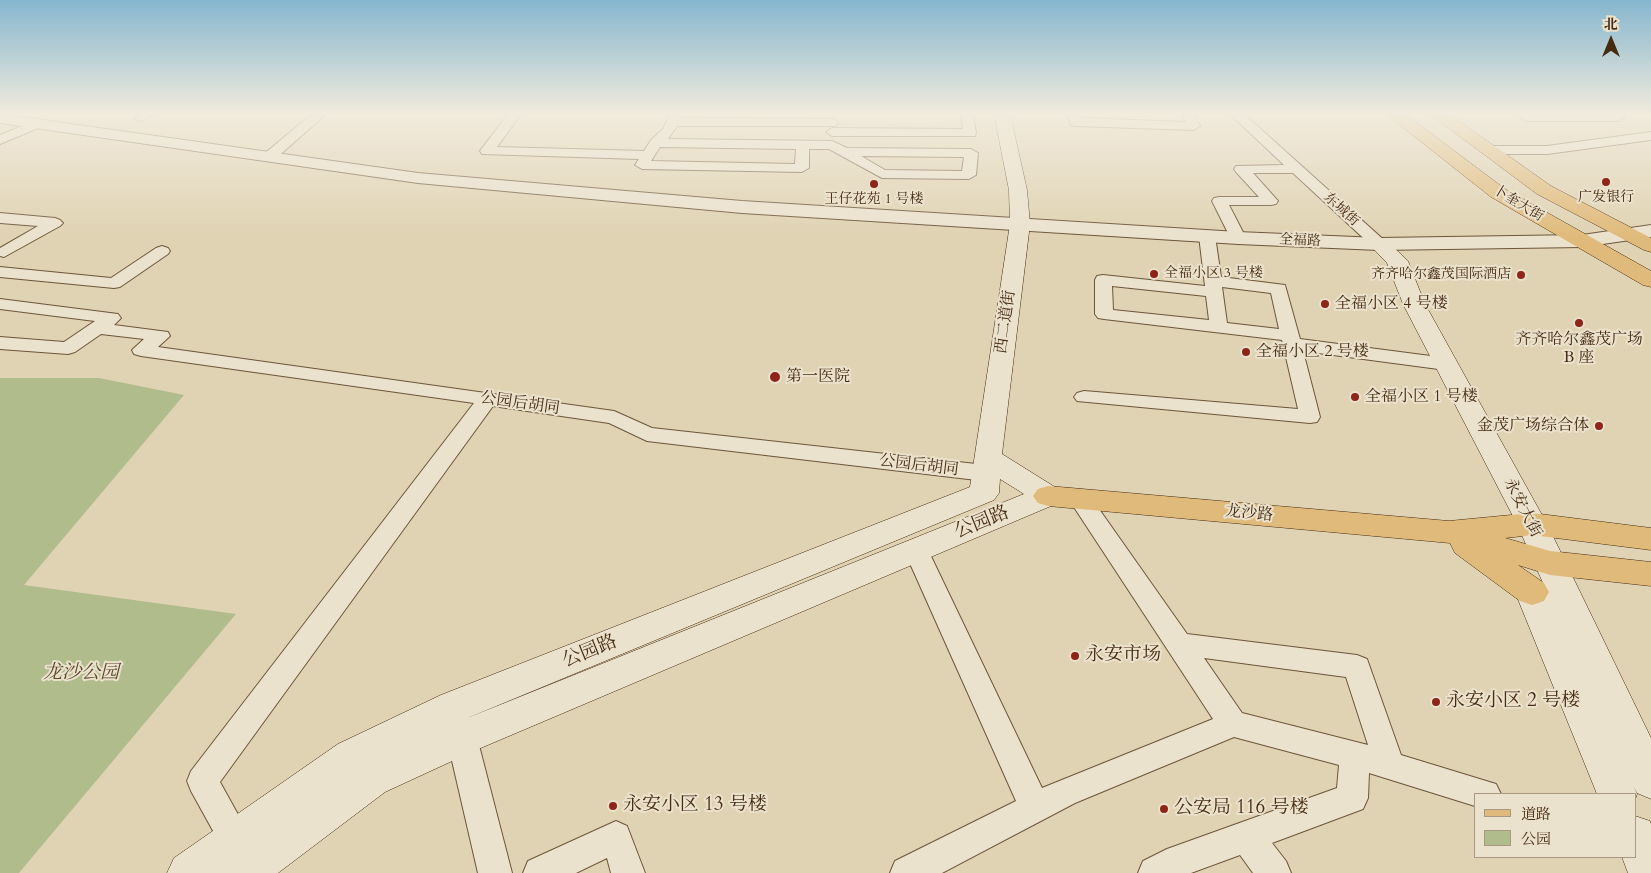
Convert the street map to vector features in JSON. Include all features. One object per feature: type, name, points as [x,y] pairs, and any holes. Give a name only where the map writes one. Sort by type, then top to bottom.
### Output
[{"type":"main road","name":"西二道街","points":[[986,466],[1020,224],[1018,190],[1011,155]]},
{"type":"main road","name":"卜奎大街","points":[[1448,155],[1498,193],[1651,280]]},
{"type":"main road","name":"卜奎大街","points":[[1495,155],[1544,190],[1651,246]]},
{"type":"main road","name":"永安大街","points":[[1379,244],[1397,261],[1414,304],[1532,524],[1541,577],[1617,793]]},
{"type":"main road","points":[[986,466],[1064,497]]},
{"type":"main road","name":"公园路","points":[[190,873],[243,860],[458,722],[984,494],[986,466]]},
{"type":"main road","name":"公园路","points":[[458,722],[916,550],[1064,497]]},
{"type":"main road","name":"龙沙路","points":[[1064,497],[1449,532],[1532,524],[1651,539]]},
{"type":"main road","points":[[1449,532],[1541,577],[1651,574]]},
{"type":"main road","name":"永安大街","points":[[1541,577],[1651,780]]},
{"type":"street","name":"全福路","points":[[255,155],[418,178],[742,207],[1238,238],[1379,244],[1582,241],[1651,231]]},
{"type":"street","points":[[648,155],[642,165],[802,168],[803,155]]},
{"type":"street","points":[[850,155],[882,174],[969,175],[971,155]]},
{"type":"street","name":"东城街","points":[[1280,155],[1379,244]]},
{"type":"street","points":[[1238,238],[1219,201],[1271,201],[1241,169],[1296,169]]},
{"type":"street","points":[[0,218],[56,223],[1,253]]},
{"type":"street","points":[[1208,236],[1219,327]]},
{"type":"street","points":[[0,272],[114,283],[162,251]]},
{"type":"street","points":[[1084,397],[1310,417],[1291,340],[1279,289],[1104,280],[1104,314],[1219,327],[1291,340],[1446,364]]},
{"type":"street","points":[[0,304],[112,318],[68,348],[0,343]]},
{"type":"street","name":"公园后胡同","points":[[96,328],[161,336],[141,350],[614,417],[647,434],[986,466]]},
{"type":"street","points":[[243,860],[202,781],[487,400]]},
{"type":"street","points":[[1064,497],[1178,644],[1233,724]]},
{"type":"street","points":[[916,550],[1035,808]]},
{"type":"street","points":[[1178,644],[1357,667],[1389,765]]},
{"type":"street","points":[[458,722],[495,873]]},
{"type":"street","points":[[907,873],[1064,793],[1233,724],[1355,755],[1482,793]]},
{"type":"street","points":[[1157,872],[1179,860],[1352,798],[1355,755]]},
{"type":"street","points":[[1246,836],[1274,873]]},
{"type":"street","points":[[540,873],[616,837],[628,873]]},
{"type":"green space","name":"龙沙公园","points":[[0,378],[99,378],[184,395],[24,585],[236,614],[19,873],[0,873]]},
{"type":"place","name":"广发银行","points":[[1606,182]]},
{"type":"place","name":"王仔花苑 1 号楼","points":[[874,184]]},
{"type":"place","name":"全福小区 3 号楼","points":[[1154,274]]},
{"type":"place","name":"齐齐哈尔鑫茂国际酒店","points":[[1521,275]]},
{"type":"place","name":"全福小区 4 号楼","points":[[1325,304]]},
{"type":"place","name":"齐齐哈尔鑫茂广场 B 座","points":[[1579,323]]},
{"type":"place","name":"全福小区 2 号楼","points":[[1246,352]]},
{"type":"place","name":"第一医院","points":[[775,377]]},
{"type":"place","name":"全福小区 1 号楼","points":[[1355,397]]},
{"type":"place","name":"金茂广场综合体","points":[[1599,426]]},
{"type":"place","name":"永安市场","points":[[1075,656]]},
{"type":"place","name":"永安小区 2 号楼","points":[[1436,702]]},
{"type":"place","name":"永安小区 13 号楼","points":[[613,806]]},
{"type":"place","name":"公安局 116 号楼","points":[[1164,809]]}]
